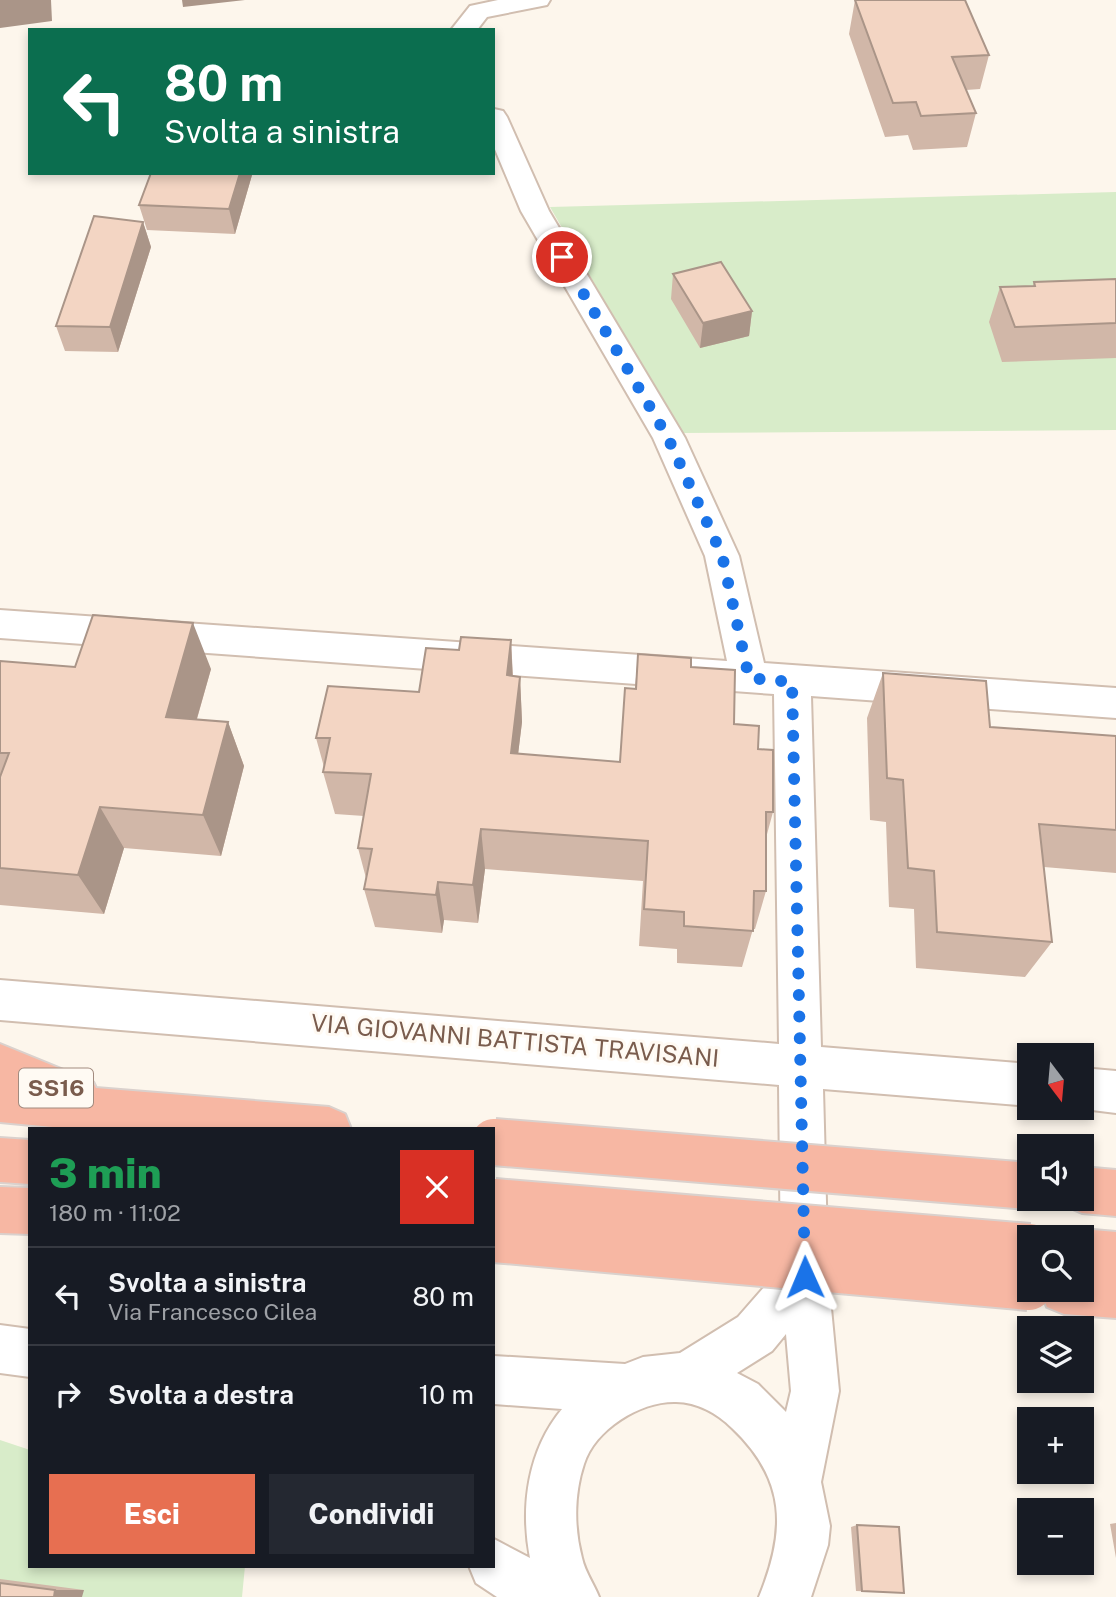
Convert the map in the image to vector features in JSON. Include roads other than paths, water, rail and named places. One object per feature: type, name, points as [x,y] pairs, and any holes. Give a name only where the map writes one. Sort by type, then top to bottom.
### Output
[{"type":"highway","name":"SS16","points":[[0,1065],[112,1111]]},
{"type":"highway","name":"SS16","points":[[0,1101],[305,1127]]},
{"type":"highway","points":[[495,1142],[1017,1185]]},
{"type":"highway","points":[[0,1160],[28,1162]]},
{"type":"highway","points":[[1094,1191],[1116,1193]]},
{"type":"highway","points":[[495,1202],[1017,1246]]},
{"type":"highway","points":[[0,1210],[28,1211]]},
{"type":"highway","points":[[495,1239],[1017,1286]]},
{"type":"highway","points":[[1094,1253],[1116,1255]]},
{"type":"highway","points":[[1094,1292],[1116,1294]]},
{"type":"street","points":[[465,28],[479,11],[538,0]]},
{"type":"street","points":[[495,119],[535,211],[668,438],[722,555],[749,678]]},
{"type":"street","points":[[0,624],[1116,703]]},
{"type":"street","points":[[792,682],[805,1277],[815,1391],[797,1480]]},
{"type":"street","name":"VIA GIOVANNI BATTISTA TRAVISANI","points":[[0,1000],[802,1064],[1017,1084]]},
{"type":"street","points":[[1094,1090],[1116,1093]]},
{"type":"street","points":[[685,1378],[755,1334],[805,1277]]},
{"type":"street","points":[[0,1349],[28,1353]]},
{"type":"street","points":[[573,1597],[553,1546],[551,1497],[563,1450],[589,1413],[623,1388],[654,1378],[685,1378],[721,1388],[754,1410],[779,1442],[797,1480],[804,1525],[797,1588]]},
{"type":"street","points":[[495,1381],[623,1388]]},
{"type":"street","points":[[495,1566],[545,1597]]}]
